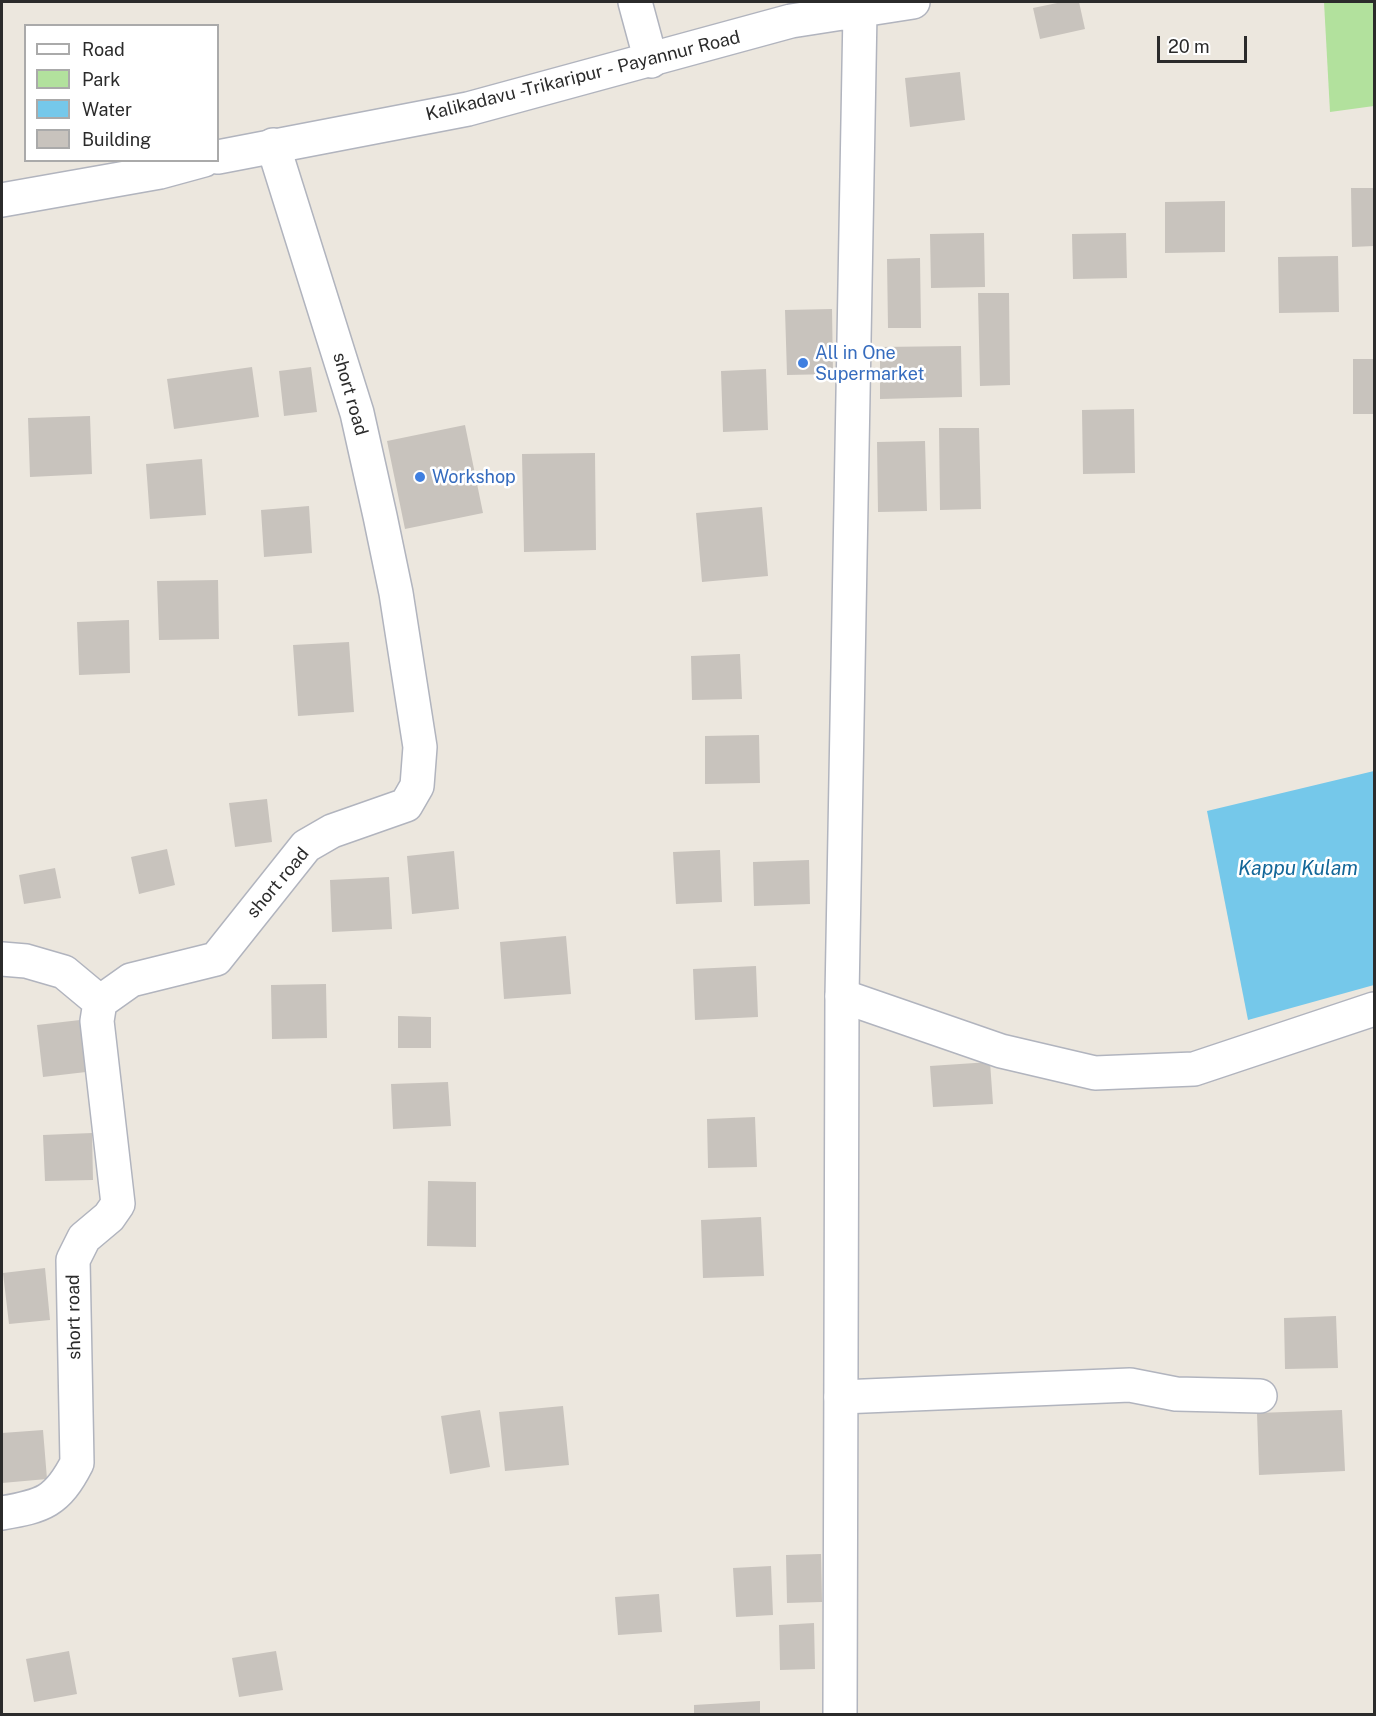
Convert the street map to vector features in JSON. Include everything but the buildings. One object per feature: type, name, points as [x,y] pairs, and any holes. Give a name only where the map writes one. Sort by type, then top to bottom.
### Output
[{"type":"street","points":[[635,2],[651,61]]},
{"type":"street","name":"Kalikadavu -Trikaripur - Payannur Road","points":[[219,157],[468,109],[791,21],[913,2]]},
{"type":"street","points":[[840,1714],[842,996],[860,12]]},
{"type":"street","name":"short road","points":[[2,1513],[39,1506],[65,1485],[76,1463],[73,1260],[84,1238],[110,1217],[118,1204],[97,1021],[100,1002],[131,980],[216,959],[306,846],[332,831],[406,805],[417,786],[420,747],[396,593],[357,413],[273,145]]},
{"type":"street","points":[[2,200],[160,172],[197,162]]},
{"type":"street","points":[[2,958],[26,961],[64,972],[100,1002]]},
{"type":"street","points":[[842,996],[1001,1051],[1095,1073],[1194,1068],[1374,1009]]},
{"type":"street","points":[[841,1397],[1130,1385],[1176,1394],[1260,1396]]},
{"type":"green space","points":[[1324,2],[1374,2],[1374,106],[1330,112]]},
{"type":"water","name":"Kappu Kulam","points":[[1374,771],[1374,985],[1248,1020],[1207,811]]},
{"type":"place","name":"All in One Supermarket","points":[[803,363]]},
{"type":"place","name":"Workshop","points":[[420,477]]}]
